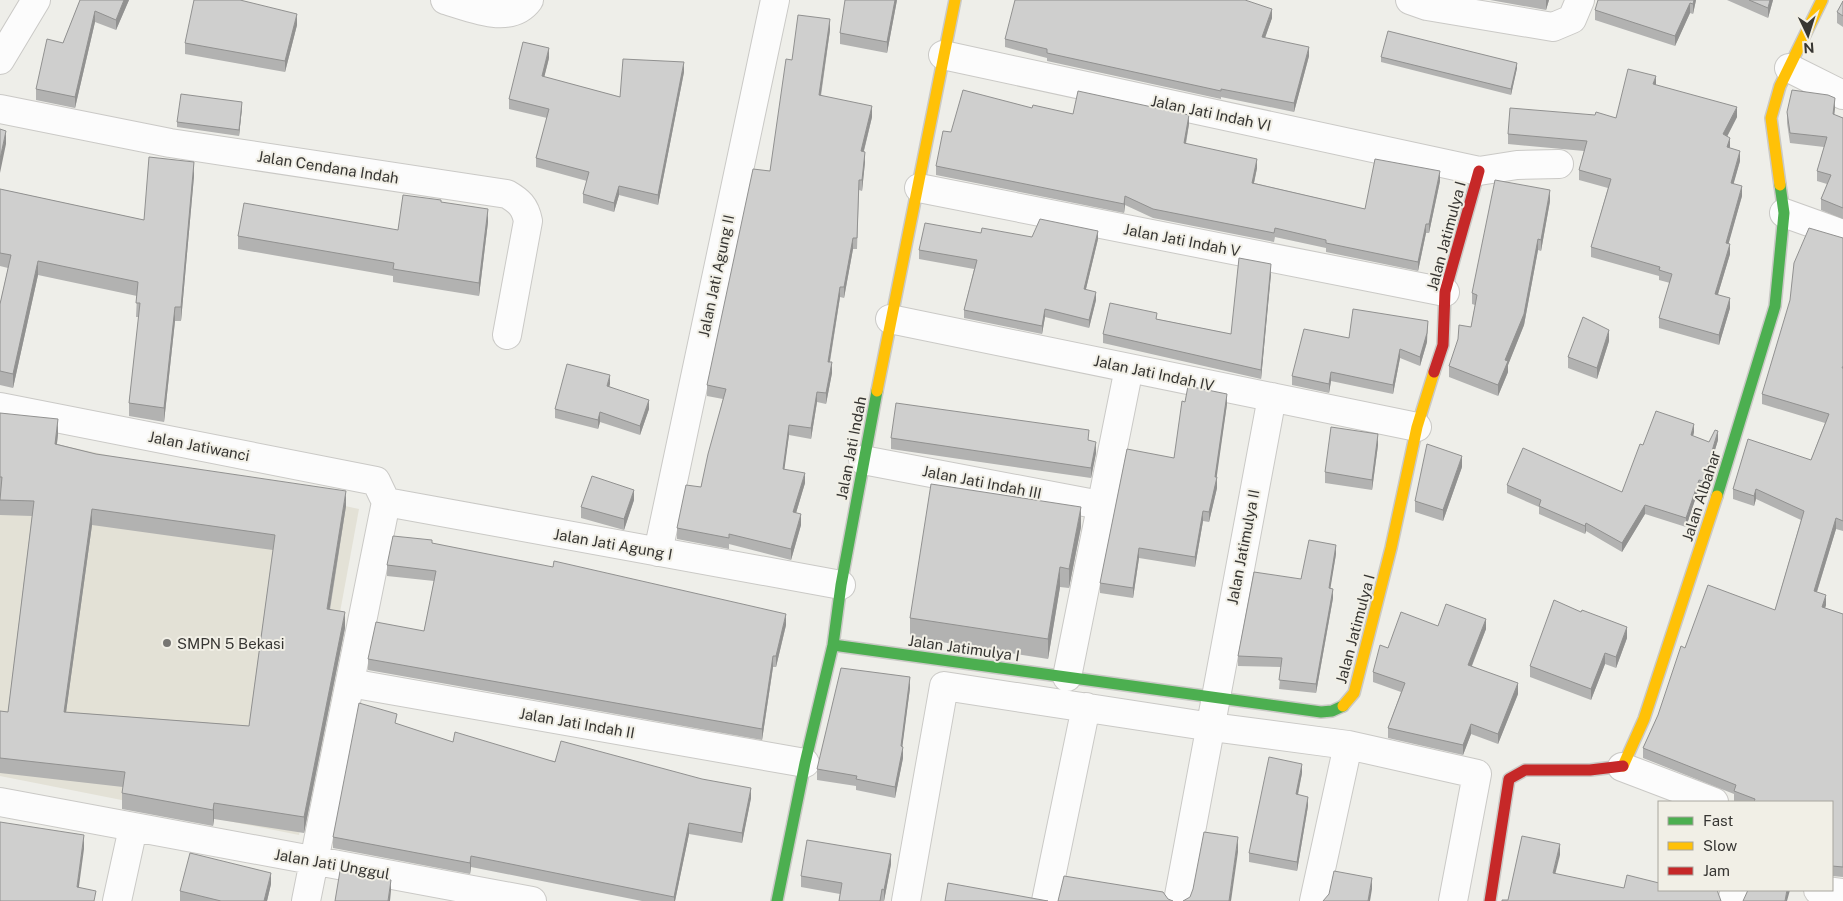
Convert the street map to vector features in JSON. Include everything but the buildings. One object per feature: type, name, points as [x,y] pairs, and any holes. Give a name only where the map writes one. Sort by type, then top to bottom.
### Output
[{"type":"street","points":[[0,60],[36,0]]},
{"type":"street","points":[[445,0],[494,12],[518,7]]},
{"type":"street","name":"Jalan Jati Agung II","points":[[658,552],[775,0]]},
{"type":"street","name":"Jalan Jati Indah","points":[[777,901],[805,763],[833,645],[841,585],[890,319],[919,188],[955,0]]},
{"type":"street","points":[[1422,2],[1553,27],[1572,19],[1580,0]]},
{"type":"street","name":"Jalan Albahar","points":[[1622,767],[1644,719],[1775,306],[1784,213],[1770,118],[1789,68],[1822,0]]},
{"type":"street","name":"Jalan Jati Indah VI","points":[[943,55],[1479,171]]},
{"type":"street","points":[[1789,68],[1843,96]]},
{"type":"street","name":"Jalan Cendana Indah","points":[[0,109],[170,143],[507,194],[520,202],[526,210],[528,220],[507,335]]},
{"type":"street","points":[[1479,171],[1517,164],[1560,164]]},
{"type":"street","name":"Jalan Jatimulya I","points":[[833,645],[1321,712],[1337,711],[1354,693],[1392,548],[1417,427],[1443,346],[1445,292],[1479,171]]},
{"type":"street","name":"Jalan Jati Indah V","points":[[919,188],[1445,292]]},
{"type":"street","points":[[1784,213],[1843,234]]},
{"type":"street","name":"Jalan Jati Indah IV","points":[[890,319],[1417,427]]},
{"type":"street","points":[[1067,677],[1129,368]]},
{"type":"street","name":"Jalan Jatimulya II","points":[[1178,901],[1212,727],[1215,697],[1272,397]]},
{"type":"street","name":"Jalan Jatiwanci","points":[[0,407],[376,481],[386,502]]},
{"type":"street","name":"Jalan Jati Indah III","points":[[864,460],[1100,505]]},
{"type":"street","points":[[306,901],[386,502]]},
{"type":"street","name":"Jalan Jati Agung I","points":[[386,502],[841,585]]},
{"type":"street","name":"Jalan Jati Indah II","points":[[350,683],[805,763]]},
{"type":"street","points":[[906,901],[944,686],[1212,727],[1348,745],[1477,774],[1453,901]]},
{"type":"street","points":[[1046,901],[1086,707]]},
{"type":"street","points":[[1314,901],[1348,745]]},
{"type":"street","points":[[1490,901],[1509,779],[1525,770],[1590,770],[1622,767],[1711,801]]},
{"type":"street","name":"Jalan Jati Unggul","points":[[0,802],[532,901]]},
{"type":"street","points":[[116,901],[133,828]]},
{"type":"street","points":[[1826,891],[1843,893]]},
{"type":"shaded area","name":"SMPN 5 Bekasi","points":[[0,432],[359,509],[299,835],[0,776]]},
{"type":"traffic: fast","points":[[1717,496],[1775,306],[1784,213],[1780,185]]},
{"type":"traffic: fast","points":[[777,901],[805,763],[833,645],[841,585],[877,391]]},
{"type":"traffic: fast","points":[[833,645],[1321,712],[1332,711],[1343,706]]},
{"type":"traffic: slow","points":[[877,391],[955,0]]},
{"type":"traffic: slow","points":[[1780,185],[1771,118],[1780,86],[1822,0]]},
{"type":"traffic: slow","points":[[1343,706],[1354,693],[1391,548],[1417,427],[1434,372]]},
{"type":"traffic: slow","points":[[1623,766],[1644,719],[1717,496]]},
{"type":"traffic: jam","points":[[1434,372],[1443,345],[1445,292],[1479,171]]},
{"type":"traffic: jam","points":[[1490,901],[1509,779],[1525,770],[1590,770],[1623,766]]},
{"type":"place","name":"SMPN 5 Bekasi","points":[[167,643]]}]
